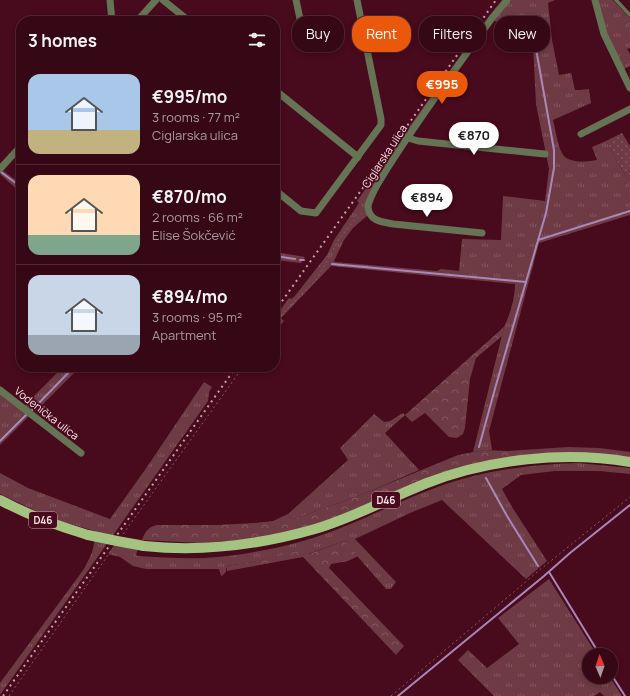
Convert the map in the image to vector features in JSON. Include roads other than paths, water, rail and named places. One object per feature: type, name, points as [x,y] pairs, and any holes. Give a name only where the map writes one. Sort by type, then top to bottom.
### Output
[{"type":"main road","name":"D46","points":[[0,500],[52,524],[117,542],[161,548],[207,548],[250,544],[316,529],[442,478],[495,464],[557,458],[599,458],[630,462]]},
{"type":"street","points":[[110,0],[112,16]]},
{"type":"street","points":[[142,16],[156,0]]},
{"type":"street","points":[[163,0],[183,16]]},
{"type":"street","points":[[296,0],[299,16]]},
{"type":"street","points":[[280,194],[301,211],[316,212],[381,125],[357,0]]},
{"type":"street","name":"Ciglarska ulica","points":[[482,233],[380,222],[371,216],[368,209],[368,204],[374,190],[408,138],[492,18],[507,0]]},
{"type":"street","points":[[594,0],[604,34],[630,88]]},
{"type":"street","points":[[280,94],[358,157]]},
{"type":"street","points":[[581,134],[630,109]]},
{"type":"street","points":[[408,138],[418,141],[545,154]]},
{"type":"street","points":[[1,167],[16,151]]},
{"type":"street","name":"Vodenička ulica","points":[[0,390],[81,453]]},
{"type":"lane","points":[[616,0],[630,15]]},
{"type":"waterway","points":[[479,447],[546,213],[554,168],[554,150],[537,52]]},
{"type":"waterway","points":[[1,172],[16,183]]},
{"type":"waterway","points":[[538,240],[630,211]]},
{"type":"waterway","points":[[280,257],[295,259]]},
{"type":"waterway","points":[[332,264],[526,282]]},
{"type":"waterway","points":[[32,410],[69,372]]},
{"type":"waterway","points":[[0,441],[27,414]]},
{"type":"waterway","points":[[486,478],[507,516],[538,566]]},
{"type":"waterway","points":[[398,696],[630,505]]},
{"type":"waterway","points":[[549,572],[596,648]]},
{"type":"waterway","points":[[617,684],[625,696]]},
{"type":"railway","points":[[280,304],[496,0]]},
{"type":"railway","points":[[3,696],[232,372]]}]
